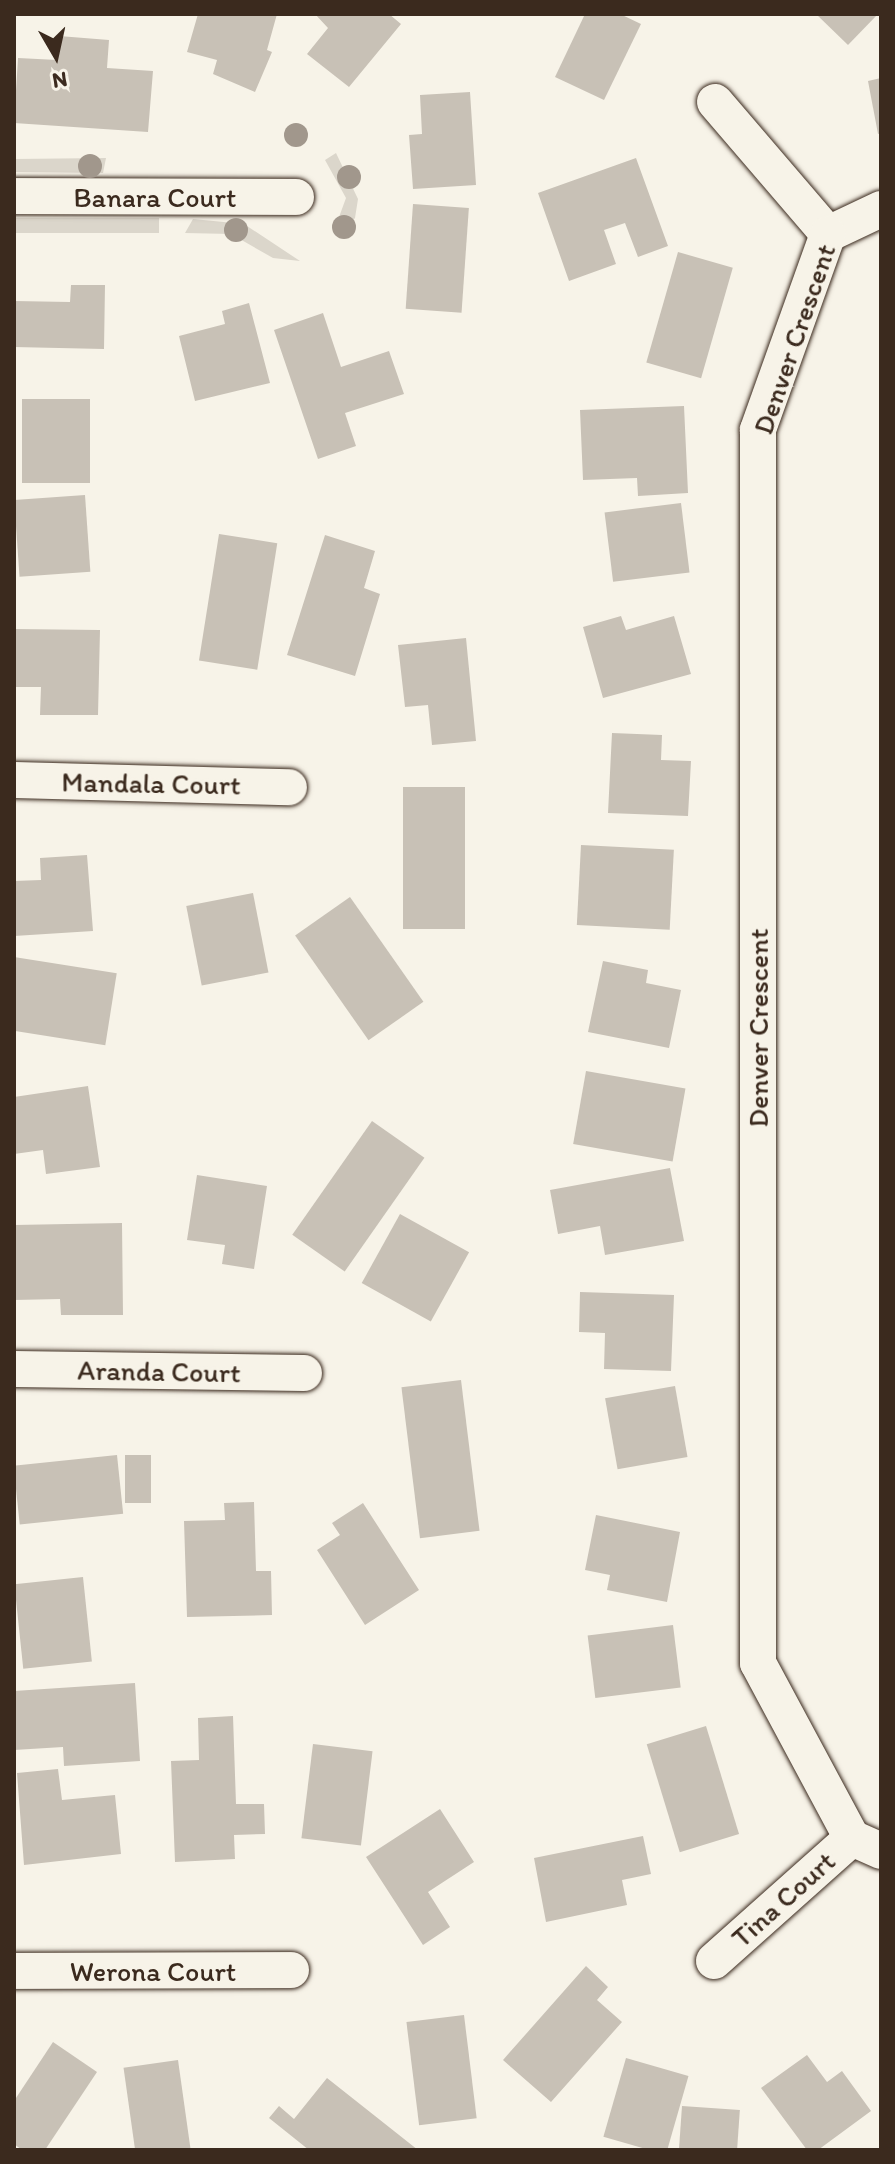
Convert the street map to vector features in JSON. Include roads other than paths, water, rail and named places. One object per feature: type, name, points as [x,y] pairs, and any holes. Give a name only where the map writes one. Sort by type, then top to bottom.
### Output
[{"type":"street","points":[[715,102],[828,234]]},
{"type":"street","name":"Banara Court","points":[[14,196],[296,197]]},
{"type":"street","name":"Denver Crescent","points":[[867,1844],[758,1663],[758,430],[828,234],[881,209]]},
{"type":"street","name":"Mandala Court","points":[[14,780],[289,787]]},
{"type":"street","name":"Aranda Court","points":[[14,1369],[304,1373]]},
{"type":"street","name":"Tina Court","points":[[714,1961],[867,1844]]},
{"type":"street","name":"Werona Court","points":[[14,1971],[291,1970]]}]
